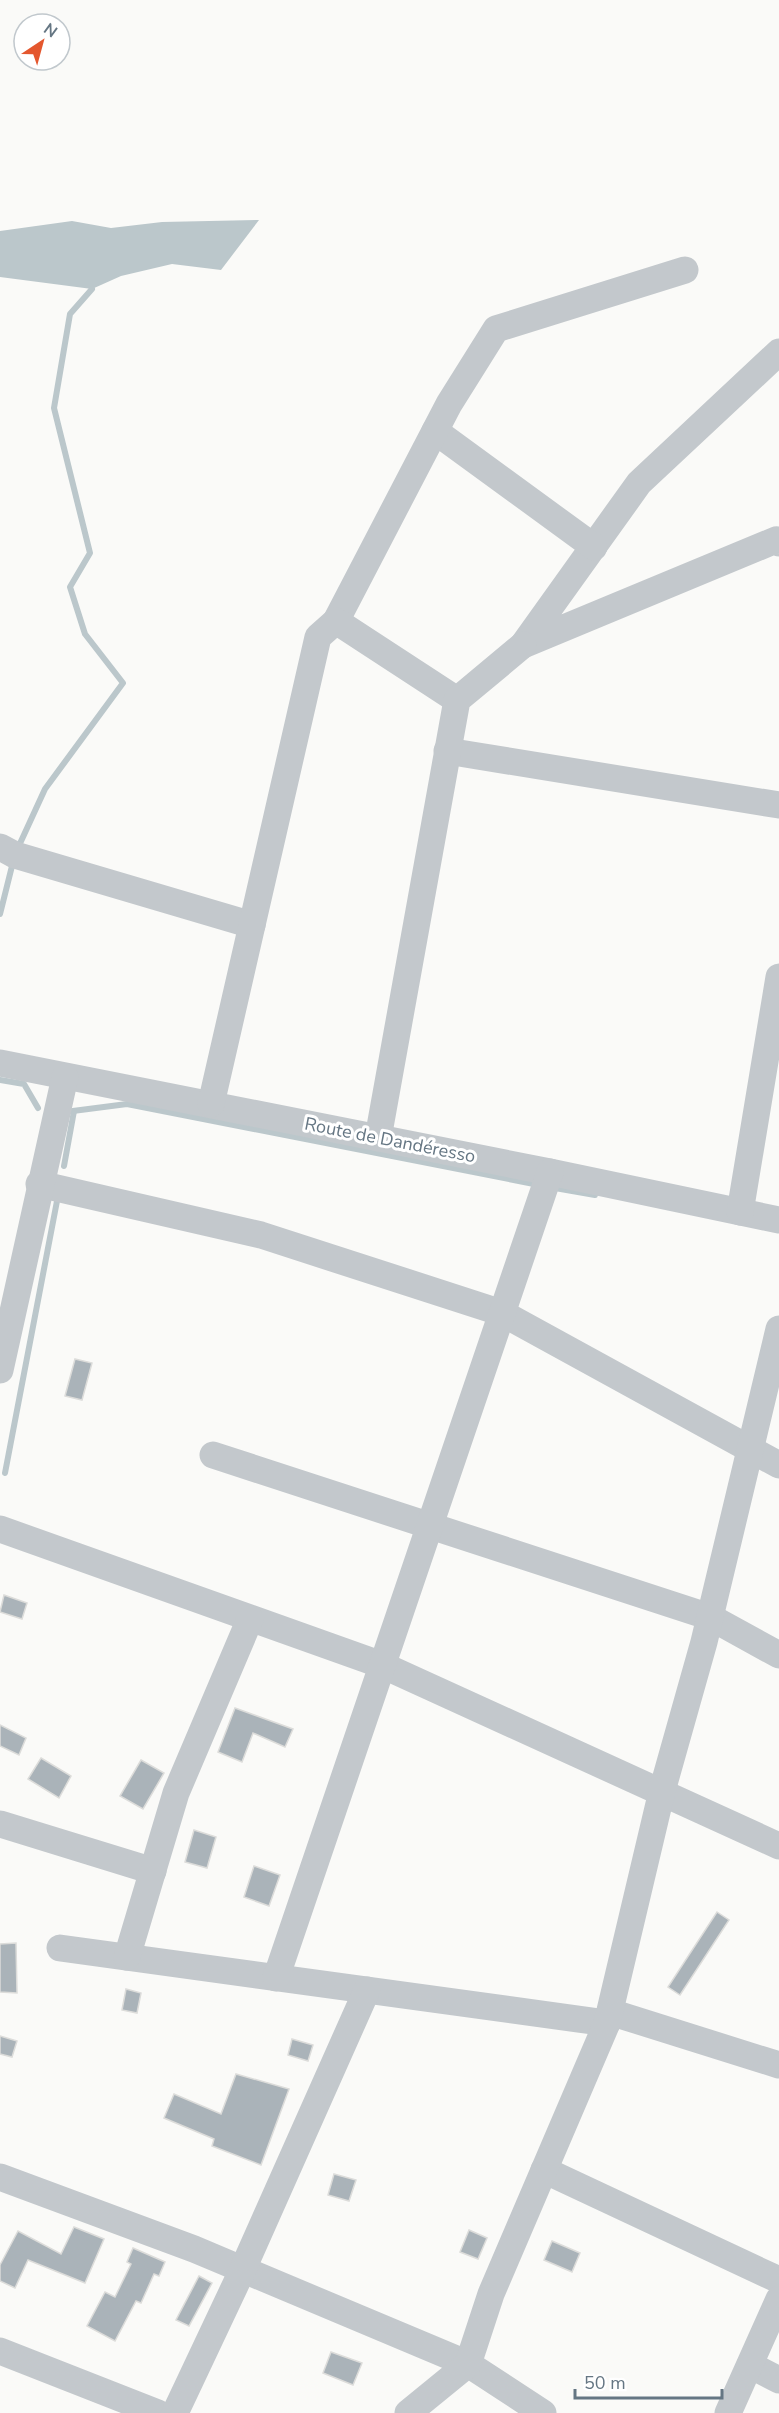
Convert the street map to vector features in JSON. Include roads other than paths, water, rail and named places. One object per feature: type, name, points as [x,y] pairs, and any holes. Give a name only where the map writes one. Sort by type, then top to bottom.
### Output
[{"type":"street","points":[[211,1104],[318,637],[336,621],[435,431],[496,330],[685,270]]},
{"type":"street","points":[[378,1138],[457,700],[523,645],[639,483],[779,352]]},
{"type":"street","points":[[435,431],[594,547]]},
{"type":"street","points":[[523,645],[778,540]]},
{"type":"street","points":[[336,621],[457,700]]},
{"type":"street","points":[[447,751],[779,805]]},
{"type":"street","points":[[0,847],[15,855],[252,925]]},
{"type":"street","points":[[740,1212],[779,977]]},
{"type":"street","name":"Route de Dandéresso","points":[[0,1063],[550,1172],[779,1220]]},
{"type":"street","points":[[2,1353],[65,1077]]},
{"type":"street","points":[[276,1978],[550,1172]]},
{"type":"street","points":[[39,1184],[261,1235],[502,1313],[779,1465]]},
{"type":"street","points":[[408,2413],[468,2364],[491,2295],[608,2017],[662,1791],[710,1617],[779,1329]]},
{"type":"street","points":[[213,1455],[710,1617],[779,1655]]},
{"type":"street","points":[[0,1529],[382,1665],[779,1846]]},
{"type":"street","points":[[127,1958],[176,1793],[250,1619]]},
{"type":"street","points":[[0,1824],[153,1871]]},
{"type":"street","points":[[60,1948],[367,1990],[608,2017],[779,2065]]},
{"type":"street","points":[[175,2413],[243,2271],[367,1990]]},
{"type":"street","points":[[544,2170],[779,2280]]},
{"type":"street","points":[[0,2177],[194,2249],[468,2364],[543,2413]]},
{"type":"street","points":[[728,2413],[779,2299]]},
{"type":"street","points":[[0,2351],[158,2413]]},
{"type":"street","points":[[750,2365],[779,2380]]},
{"type":"waterway","points":[[17,850],[45,789],[123,683],[85,634],[70,587],[90,553],[54,408],[70,314],[92,289]]},
{"type":"waterway","points":[[0,914],[13,862]]},
{"type":"waterway","points":[[0,1080],[24,1084],[38,1108]]},
{"type":"waterway","points":[[65,1112],[127,1104],[534,1184]]},
{"type":"waterway","points":[[64,1166],[74,1111]]},
{"type":"waterway","points":[[555,1188],[595,1195]]},
{"type":"waterway","points":[[5,1473],[57,1201]]}]
